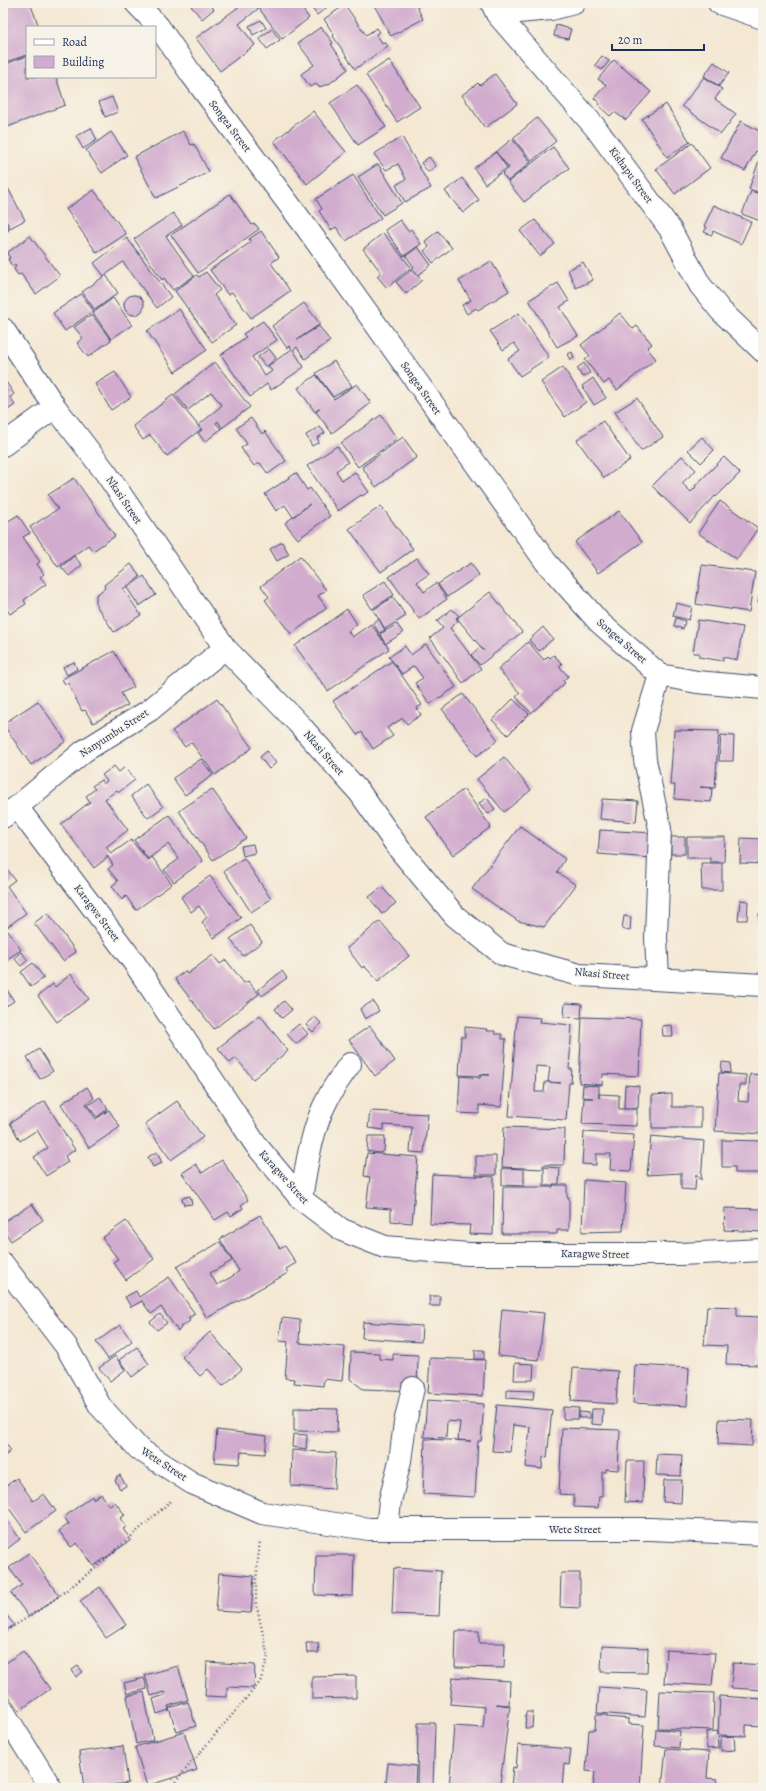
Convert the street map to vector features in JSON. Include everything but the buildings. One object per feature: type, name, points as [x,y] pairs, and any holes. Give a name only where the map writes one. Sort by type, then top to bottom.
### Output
[{"type":"street","name":"Songea Street","points":[[136,3],[158,26],[192,75],[306,227],[546,562],[599,622],[660,675]]},
{"type":"street","points":[[494,8],[551,9],[574,3]]},
{"type":"street","points":[[719,3],[763,18]]},
{"type":"street","name":"Kishapu Street","points":[[494,8],[596,127],[670,229],[700,285],[721,311],[763,351]]},
{"type":"street","name":"Nkasi Street","points":[[3,329],[55,407],[106,473],[225,648],[298,723],[360,793],[400,850],[455,916],[502,954],[580,974],[763,985]]},
{"type":"street","points":[[3,445],[55,407]]},
{"type":"street","name":"Nanyumbu Street","points":[[10,812],[84,751],[150,710],[225,648]]},
{"type":"street","points":[[658,978],[656,937],[660,829],[645,760],[643,731],[660,675],[697,682],[763,688]]},
{"type":"street","name":"Karagwe Street","points":[[10,812],[133,961],[256,1145],[300,1199],[342,1230],[385,1247],[468,1254],[680,1254],[763,1250]]},
{"type":"street","points":[[300,1199],[308,1156],[327,1098],[350,1064]]},
{"type":"street","name":"Wete Street","points":[[3,1264],[66,1346],[100,1406],[140,1449],[192,1483],[262,1514],[369,1529],[650,1529],[763,1534]]},
{"type":"street","points":[[387,1529],[390,1501],[400,1461],[405,1423],[413,1388]]},
{"type":"street","points":[[3,1711],[51,1788]]},
{"type":"path","points":[[3,1632],[31,1616],[108,1556],[192,1483]]},
{"type":"path","points":[[170,1788],[260,1682],[268,1657],[256,1603],[256,1581],[262,1514]]}]
